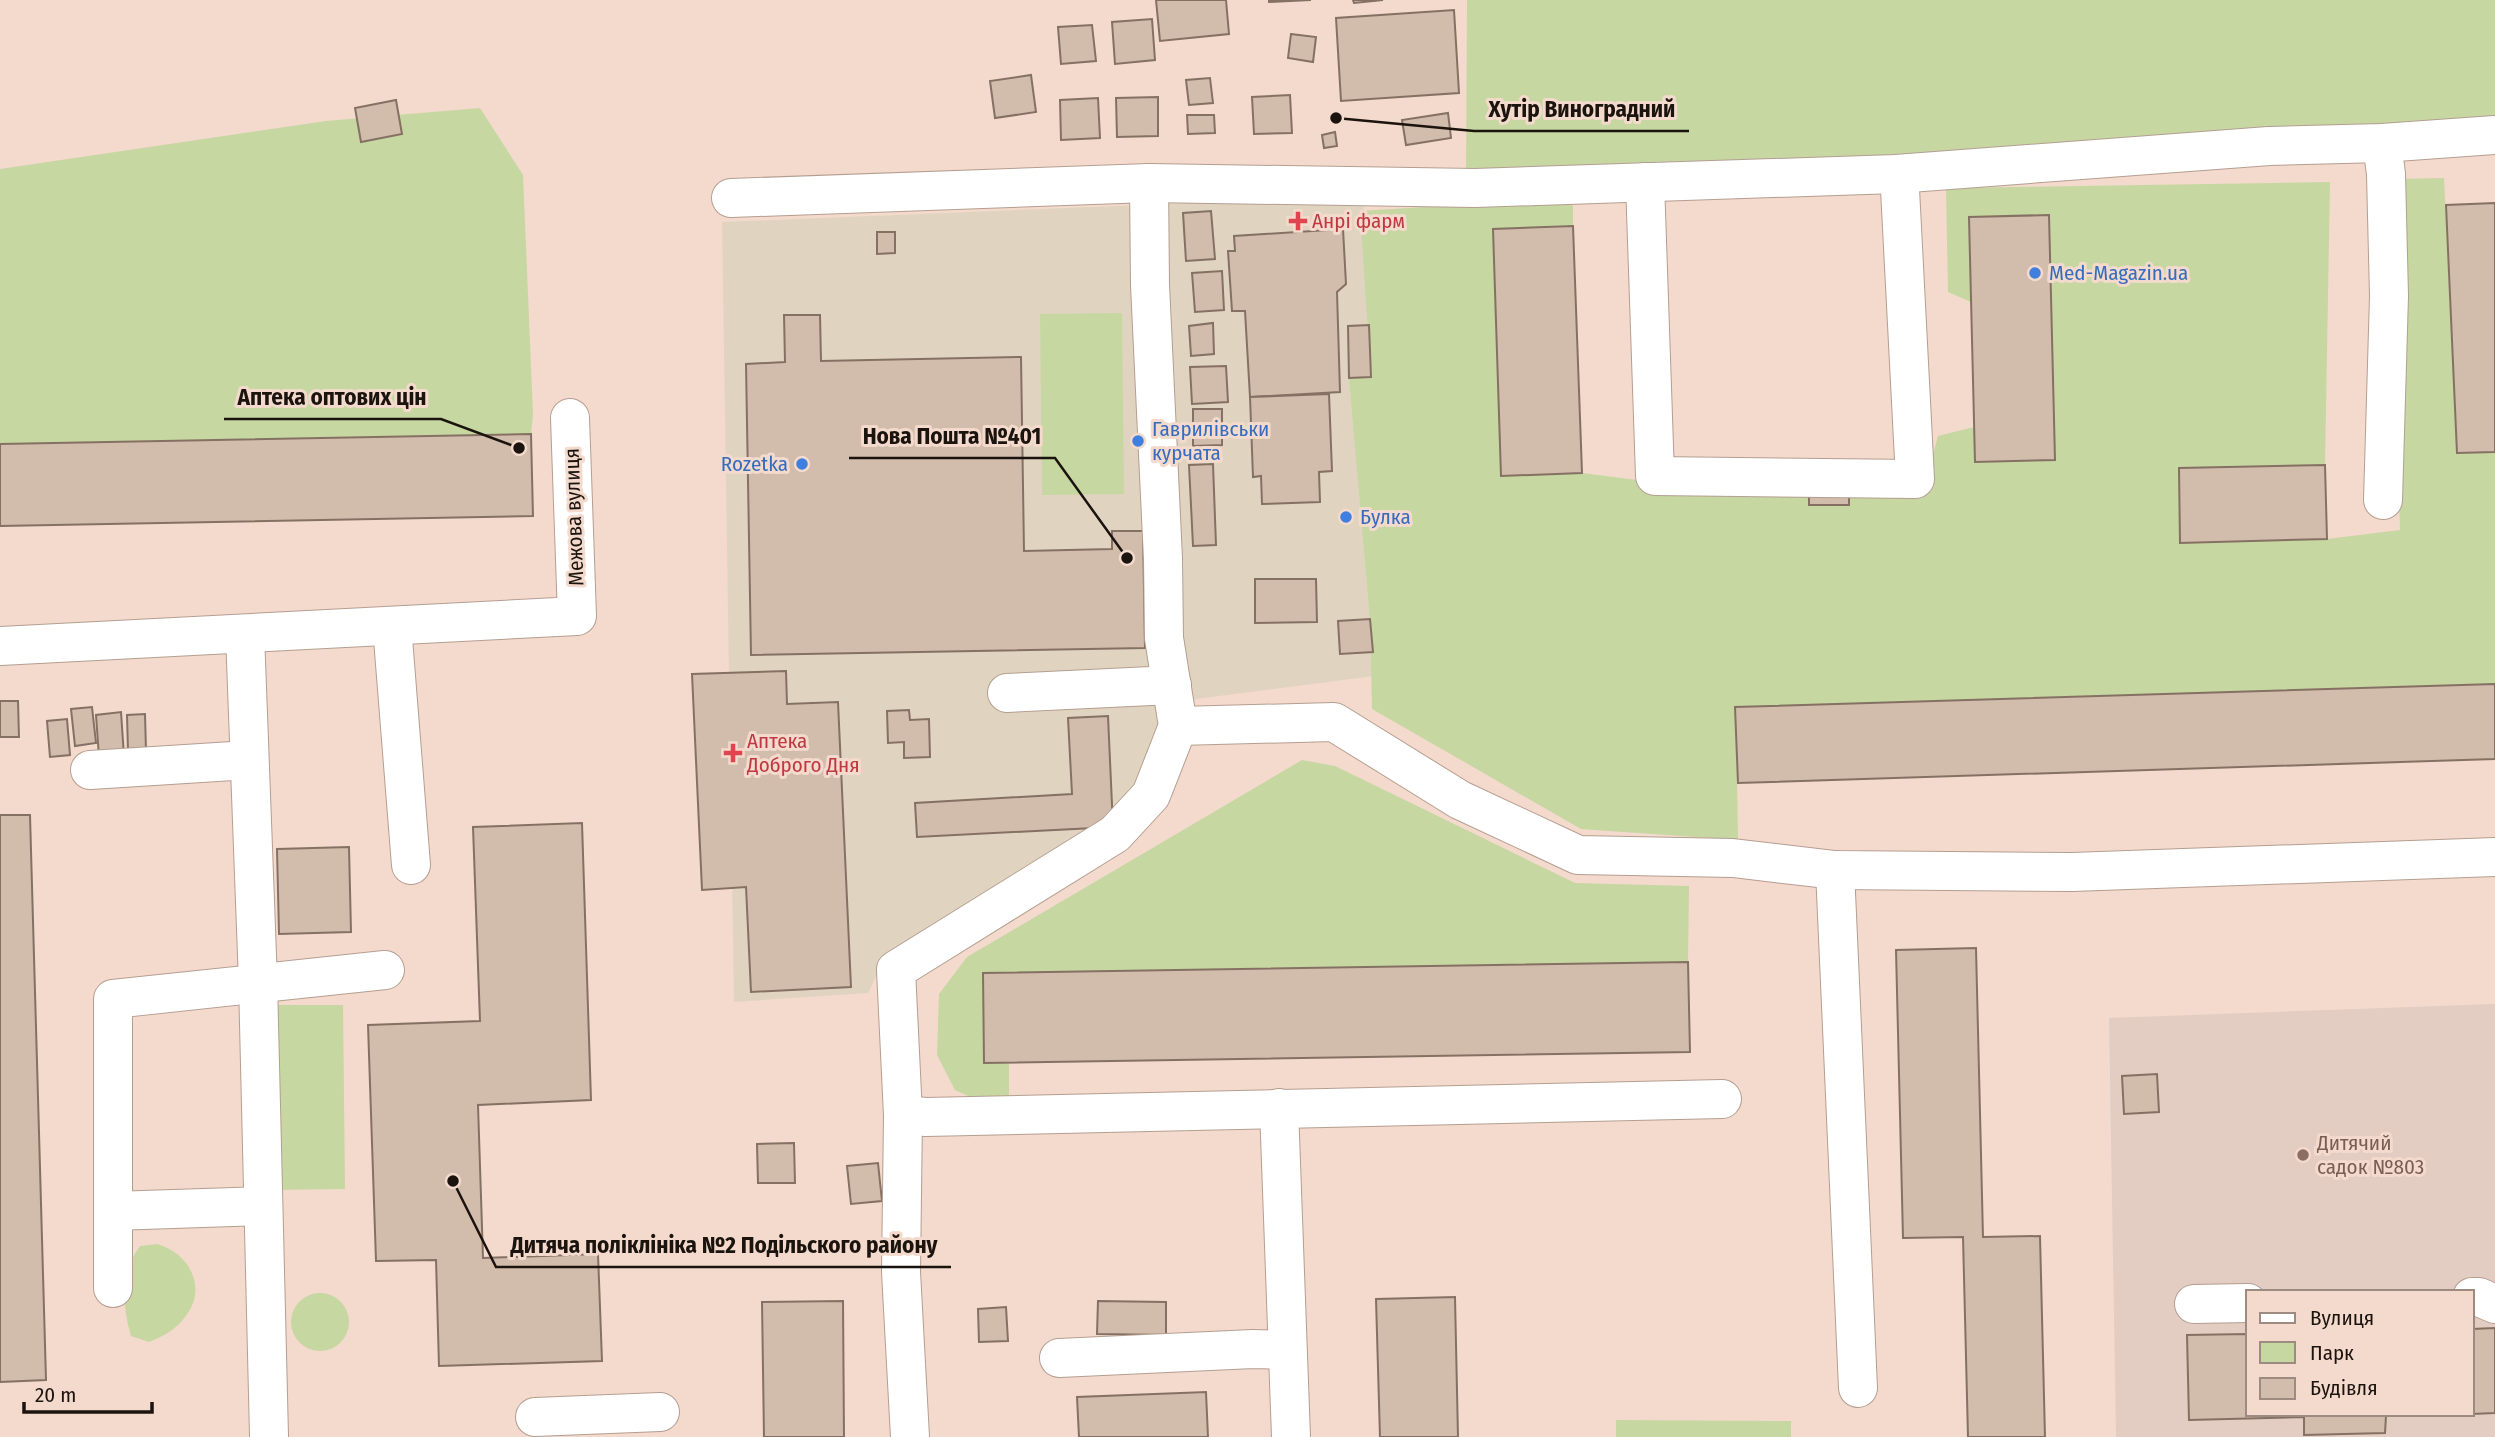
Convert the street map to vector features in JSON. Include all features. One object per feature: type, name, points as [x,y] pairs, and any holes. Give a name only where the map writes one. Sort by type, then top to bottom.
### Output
[{"type":"lane","points":[[731,198],[1149,183],[1475,188],[1896,174],[2269,146],[2382,143],[2495,135]]},
{"type":"lane","points":[[2382,143],[2386,174],[2389,296],[2383,500]]},
{"type":"lane","points":[[1645,182],[1655,477],[1915,479],[1900,189],[1896,174]]},
{"type":"lane","points":[[910,1437],[901,1272],[903,1115],[896,970],[1115,834],[1151,795],[1178,726],[1164,638],[1163,559],[1150,285],[1149,183]]},
{"type":"lane","name":"Межова вулиця","points":[[392,626],[577,616],[570,418]]},
{"type":"lane","points":[[0,646],[392,626],[411,865]]},
{"type":"lane","points":[[245,635],[258,982],[269,1436]]},
{"type":"lane","points":[[1007,693],[1172,685]]},
{"type":"lane","points":[[1178,726],[1334,722],[1460,800],[1578,855],[1733,858],[1835,870],[2072,872],[2495,857]]},
{"type":"lane","points":[[90,771],[249,760]]},
{"type":"lane","points":[[1835,870],[1858,1388]]},
{"type":"lane","points":[[113,1288],[113,999],[385,970]]},
{"type":"lane","points":[[903,1115],[940,1117],[1722,1100]]},
{"type":"lane","points":[[1279,1108],[1291,1437]]},
{"type":"lane","points":[[113,1211],[262,1206]]},
{"type":"lane","points":[[2474,1297],[2495,1304]]},
{"type":"lane","points":[[2194,1304],[2246,1303]]},
{"type":"lane","points":[[1059,1358],[1253,1349],[1287,1350]]},
{"type":"lane","points":[[535,1417],[660,1412]]},
{"type":"shaded area","points":[[1363,196],[1382,675],[1165,703],[1161,746],[1116,831],[881,966],[868,993],[734,1002],[722,222]]},
{"type":"shaded area","name":"Дитячий садок №803","points":[[2495,1004],[2495,1437],[2116,1437],[2109,1018]]},
{"type":"green space","points":[[1467,0],[2495,0],[2495,129],[1466,183]]},
{"type":"green space","points":[[480,108],[523,175],[533,414],[531,434],[0,444],[0,169],[326,121]]},
{"type":"green space","points":[[2444,178],[2457,453],[2495,452],[2495,684],[1736,707],[1738,840],[1581,829],[1372,709],[1370,619],[1349,378],[1371,376],[1360,211],[1573,198],[1573,226],[1493,229],[1501,476],[1582,473],[1637,480],[1929,470],[1938,436],[1974,427],[1975,462],[2054,460],[2049,215],[1969,217],[1971,302],[1948,292],[1946,188],[2330,182],[2325,465],[2179,468],[2180,543],[2327,539],[2400,530],[2391,179]]},
{"type":"green space","points":[[1122,313],[1124,494],[1042,495],[1040,314]]},
{"type":"green space","points":[[1302,760],[1335,766],[1575,883],[1689,886],[1688,962],[984,973],[984,1063],[1009,1063],[1009,1096],[981,1102],[955,1090],[937,1055],[939,994],[967,957]]},
{"type":"green space","points":[[266,1005],[343,1005],[345,1189],[269,1190]]},
{"type":"green space","points":[[157,1244],[179,1255],[186,1264],[192,1273],[195,1295],[192,1306],[178,1326],[149,1342],[131,1336],[125,1290],[129,1267],[140,1246]]},
{"type":"green space","points":[[320,1293],[331,1295],[344,1306],[349,1322],[347,1333],[336,1346],[320,1351],[309,1349],[296,1338],[291,1322],[293,1311],[304,1298]]},
{"type":"green space","points":[[1616,1420],[1791,1421],[1791,1437],[1616,1437]]},
{"type":"building","points":[[1156,0],[1226,0],[1229,34],[1160,41]]},
{"type":"building","points":[[1269,0],[1311,0],[1269,2]]},
{"type":"building","points":[[1353,0],[1383,0],[1354,3]]},
{"type":"building","points":[[1454,10],[1459,93],[1341,101],[1336,18]]},
{"type":"building","points":[[1152,19],[1155,60],[1115,64],[1112,22]]},
{"type":"building","points":[[1092,25],[1096,61],[1061,64],[1058,27]]},
{"type":"building","points":[[1291,34],[1316,37],[1313,62],[1288,58]]},
{"type":"building","points":[[1031,75],[1036,112],[995,118],[990,81]]},
{"type":"building","points":[[1210,78],[1213,103],[1189,105],[1186,80]]},
{"type":"building","points":[[1290,95],[1292,133],[1254,134],[1252,97]]},
{"type":"building","points":[[1158,97],[1158,136],[1117,137],[1116,98]]},
{"type":"building","points":[[1098,98],[1100,138],[1061,140],[1060,100]]},
{"type":"building","points":[[396,100],[402,134],[361,142],[355,108]]},
{"type":"building","points":[[1448,113],[1451,138],[1406,145],[1402,120]]},
{"type":"building","points":[[1187,115],[1214,115],[1215,133],[1188,134]]},
{"type":"building","points":[[1335,132],[1337,146],[1324,148],[1322,135]]},
{"type":"building","points":[[2495,203],[2495,452],[2457,453],[2446,205]]},
{"type":"building","points":[[1211,211],[1215,259],[1186,261],[1183,213]]},
{"type":"building","points":[[2049,215],[2055,460],[1975,462],[1969,217]]},
{"type":"building","points":[[1573,226],[1582,473],[1501,476],[1493,229]]},
{"type":"building","points":[[1343,229],[1346,284],[1337,292],[1340,392],[1250,397],[1245,311],[1232,311],[1228,251],[1235,251],[1234,236]]},
{"type":"building","points":[[877,232],[895,232],[895,253],[877,254]]},
{"type":"building","points":[[1222,271],[1224,310],[1195,312],[1192,273]]},
{"type":"building","points":[[784,315],[820,315],[821,361],[1021,357],[1024,551],[1112,549],[1112,531],[1143,531],[1145,648],[751,655],[746,364],[785,362]]},
{"type":"building","points":[[1213,323],[1214,354],[1191,356],[1189,326]]},
{"type":"building","points":[[1369,325],[1371,377],[1349,378],[1348,326]]},
{"type":"building","points":[[1226,366],[1228,402],[1192,404],[1190,367]]},
{"type":"building","points":[[1329,394],[1332,471],[1319,472],[1320,502],[1262,504],[1261,476],[1253,477],[1250,397]]},
{"type":"building","points":[[1193,409],[1222,409],[1222,445],[1193,446]]},
{"type":"building","points":[[531,434],[533,516],[0,526],[0,444]]},
{"type":"building","points":[[1213,464],[1216,545],[1193,546],[1189,465]]},
{"type":"building","points":[[2325,465],[2327,539],[2180,543],[2179,468]]},
{"type":"building","points":[[1809,484],[1849,484],[1849,505],[1809,505]]},
{"type":"building","points":[[1255,579],[1316,579],[1317,622],[1255,623]]},
{"type":"building","points":[[1370,619],[1373,652],[1340,654],[1338,621]]},
{"type":"building","points":[[786,671],[787,704],[838,702],[851,987],[751,992],[746,887],[702,890],[692,674]]},
{"type":"building","points":[[2495,684],[2495,759],[1738,783],[1735,707]]},
{"type":"building","points":[[0,701],[18,701],[19,737],[0,737]]},
{"type":"building","points":[[92,707],[96,743],[75,746],[71,709]]},
{"type":"building","points":[[909,710],[910,720],[929,719],[930,757],[904,758],[904,742],[888,743],[887,711]]},
{"type":"building","points":[[121,712],[124,756],[99,757],[96,715]]},
{"type":"building","points":[[145,714],[146,751],[128,751],[127,715]]},
{"type":"building","points":[[1108,716],[1113,827],[917,837],[915,803],[1072,794],[1068,718]]},
{"type":"building","points":[[67,719],[70,755],[50,757],[47,721]]},
{"type":"building","points":[[0,815],[30,815],[46,1380],[0,1382]]},
{"type":"building","points":[[582,823],[591,1100],[478,1105],[483,1258],[598,1254],[602,1361],[439,1366],[436,1260],[376,1261],[368,1025],[480,1021],[473,827]]},
{"type":"building","points":[[349,847],[351,932],[279,934],[277,849]]},
{"type":"building","points":[[1976,948],[1983,1237],[2040,1236],[2045,1437],[1968,1437],[1963,1237],[1903,1238],[1896,950]]},
{"type":"building","points":[[1688,962],[1690,1052],[984,1063],[983,973]]},
{"type":"building","points":[[2157,1074],[2159,1112],[2124,1114],[2122,1076]]},
{"type":"building","points":[[794,1143],[795,1183],[758,1183],[757,1144]]},
{"type":"building","points":[[878,1163],[882,1201],[851,1204],[847,1166]]},
{"type":"building","points":[[1455,1297],[1458,1437],[1380,1437],[1376,1299]]},
{"type":"building","points":[[843,1301],[844,1437],[764,1437],[762,1302]]},
{"type":"building","points":[[1098,1301],[1166,1302],[1166,1335],[1097,1334]]},
{"type":"building","points":[[1006,1307],[1008,1341],[979,1342],[978,1309]]},
{"type":"building","points":[[2495,1328],[2495,1413],[2474,1414],[2474,1329]]},
{"type":"building","points":[[2246,1334],[2246,1416],[2386,1416],[2385,1433],[2304,1435],[2304,1417],[2189,1420],[2187,1335]]},
{"type":"building","points":[[1206,1392],[1208,1437],[1079,1437],[1077,1397]]},
{"type":"place","name":"Хутір Виноградний","points":[[1336,118]]},
{"type":"place","name":"Анрі фарм","points":[[1298,221]]},
{"type":"place","name":"Med-Magazin.ua","points":[[2035,273]]},
{"type":"place","name":"Гаврилівськи курчата","points":[[1138,441]]},
{"type":"place","name":"Аптека оптових цін","points":[[519,448]]},
{"type":"place","name":"Rozetka","points":[[802,464]]},
{"type":"place","name":"Булка","points":[[1346,517]]},
{"type":"place","name":"Нова Пошта №401","points":[[1127,558]]},
{"type":"place","name":"Аптека Доброго Дня","points":[[733,753]]},
{"type":"place","name":"Дитячий садок №803","points":[[2303,1155]]},
{"type":"place","name":"Дитяча поліклініка №2 Подільского району","points":[[453,1181]]}]
